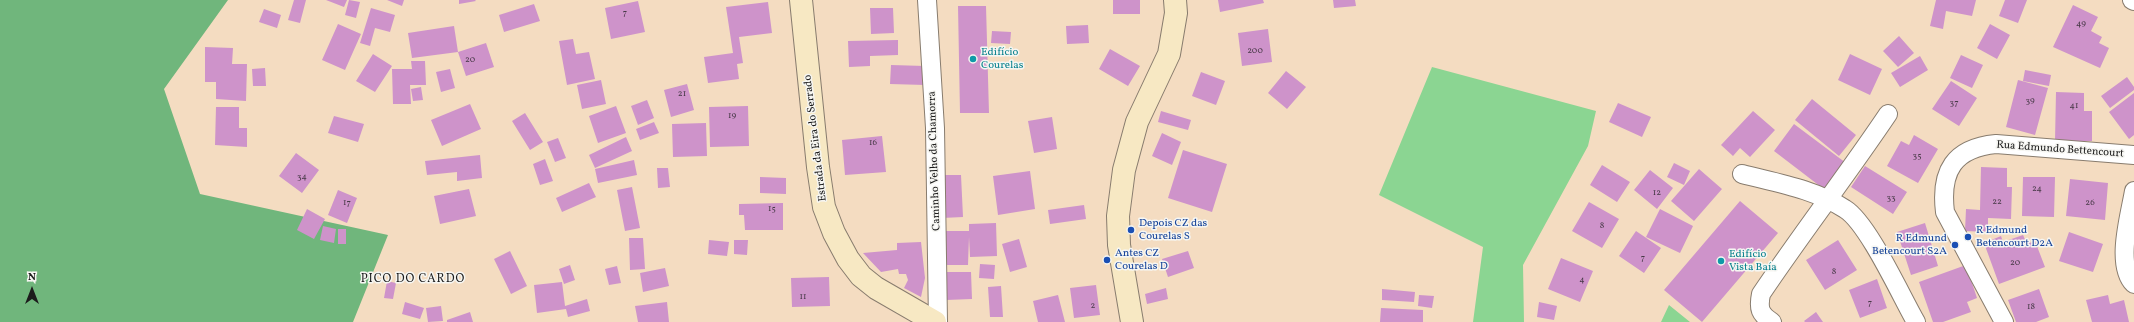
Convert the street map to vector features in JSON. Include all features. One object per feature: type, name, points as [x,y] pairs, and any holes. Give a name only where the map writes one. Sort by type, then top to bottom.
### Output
[{"type":"main road","name":"Estrada da Eira do Serrado","points":[[801,0],[818,167],[824,207],[834,234],[848,260],[861,276],[876,288],[935,322]]},
{"type":"main road","points":[[1132,322],[1120,244],[1118,216],[1124,170],[1137,122],[1169,54],[1176,13],[1175,0]]},
{"type":"street","name":"Caminho Velho da Chamorra","points":[[927,0],[935,128],[938,322]]},
{"type":"street","points":[[1772,322],[1762,315],[1758,306],[1761,294],[1827,200],[1846,177],[1888,114]]},
{"type":"street","name":"Rua Edmundo Bettencourt","points":[[2004,322],[1944,212],[1943,196],[1945,178],[1953,162],[1964,153],[1975,148],[1996,144],[2134,155]]},
{"type":"street","points":[[1742,174],[1808,191],[1846,209],[1864,228],[1916,322]]},
{"type":"street","points":[[2134,191],[2124,252],[2126,272],[2134,284]]},
{"type":"green space","points":[[0,0],[228,0],[164,89],[200,194],[388,235],[353,322],[0,322]]},
{"type":"green space","points":[[1432,67],[1596,111],[1588,146],[1523,265],[1524,322],[1473,322],[1483,247],[1379,195]]},
{"type":"green space","points":[[1669,305],[1690,322],[1661,322]]},
{"type":"building","points":[[294,0],[306,0],[300,23],[288,20]]},
{"type":"building","points":[[326,0],[347,0],[344,7]]},
{"type":"building","points":[[349,0],[360,2],[356,18],[345,15]]},
{"type":"building","points":[[387,0],[404,0],[402,6]]},
{"type":"building","points":[[459,0],[475,0],[476,1],[459,4]]},
{"type":"building","points":[[1113,0],[1140,0],[1140,14],[1113,14]]},
{"type":"building","points":[[1218,0],[1263,0],[1264,3],[1220,12]]},
{"type":"building","points":[[1333,0],[1355,0],[1356,6],[1334,8]]},
{"type":"building","points":[[1936,0],[1976,0],[1972,16],[1946,11],[1943,29],[1930,26]]},
{"type":"building","points":[[2005,0],[2027,0],[2018,23],[1999,16]]},
{"type":"building","points":[[638,1],[645,32],[611,39],[605,8]]},
{"type":"building","points":[[768,2],[772,33],[739,37],[743,63],[737,64],[739,79],[708,83],[704,57],[733,53],[726,7]]},
{"type":"building","points":[[534,4],[540,21],[504,32],[499,15]]},
{"type":"building","points":[[2073,5],[2098,17],[2091,31],[2102,37],[2099,43],[2109,48],[2100,68],[2053,47]]},
{"type":"building","name":"Edifício Courelas","points":[[958,6],[986,6],[989,113],[960,113]]},
{"type":"building","points":[[371,8],[395,15],[390,32],[375,28],[370,46],[360,43]]},
{"type":"building","points":[[870,8],[893,8],[894,33],[871,34]]},
{"type":"building","points":[[264,9],[281,15],[277,28],[259,22]]},
{"type":"building","points":[[338,24],[361,34],[345,70],[322,60]]},
{"type":"building","points":[[1990,24],[2010,35],[1997,59],[1977,48]]},
{"type":"building","points":[[1088,25],[1089,43],[1067,44],[1066,26]]},
{"type":"building","points":[[454,26],[458,52],[412,58],[408,33]]},
{"type":"building","points":[[1268,29],[1272,62],[1242,66],[1238,33]]},
{"type":"building","points":[[992,31],[1011,32],[1010,44],[991,43]]},
{"type":"building","points":[[1899,36],[1914,53],[1898,67],[1883,51]]},
{"type":"building","points":[[573,39],[576,54],[589,52],[595,79],[567,85],[559,41]]},
{"type":"building","points":[[898,40],[898,55],[870,56],[870,66],[849,67],[848,41]]},
{"type":"building","points":[[486,43],[494,67],[466,76],[458,52]]},
{"type":"building","points":[[205,47],[233,48],[232,64],[247,64],[246,101],[216,99],[216,82],[205,82]]},
{"type":"building","points":[[1110,49],[1140,66],[1128,86],[1099,69]]},
{"type":"building","points":[[373,54],[392,66],[375,92],[356,81]]},
{"type":"building","points":[[1850,54],[1882,69],[1870,95],[1838,80]]},
{"type":"building","points":[[1961,55],[1983,65],[1972,88],[1950,78]]},
{"type":"building","points":[[1920,56],[1928,70],[1900,87],[1891,73]]},
{"type":"building","points":[[411,61],[425,61],[426,85],[410,85],[411,104],[393,104],[392,69],[412,69]]},
{"type":"building","points":[[891,65],[925,66],[925,85],[890,84]]},
{"type":"building","points":[[265,68],[266,86],[253,86],[252,69]]},
{"type":"building","points":[[450,69],[455,88],[441,92],[436,72]]},
{"type":"building","points":[[2025,70],[2051,75],[2049,86],[2023,81]]},
{"type":"building","points":[[1286,71],[1306,87],[1287,109],[1268,93]]},
{"type":"building","points":[[1201,72],[1225,81],[1216,105],[1192,96]]},
{"type":"building","points":[[2127,77],[2134,87],[2134,90],[2110,108],[2101,96]]},
{"type":"building","points":[[601,80],[606,104],[582,109],[577,85]]},
{"type":"building","points":[[2018,80],[2048,88],[2035,135],[2006,127]]},
{"type":"building","points":[[1951,81],[1977,98],[1959,126],[1932,109]]},
{"type":"building","points":[[687,84],[694,110],[671,117],[664,90]]},
{"type":"building","points":[[421,87],[423,100],[413,101],[411,89]]},
{"type":"building","points":[[2056,92],[2084,93],[2084,111],[2092,111],[2092,141],[2055,141]]},
{"type":"building","points":[[2134,93],[2134,135],[2129,139],[2109,112]]},
{"type":"building","points":[[1812,99],[1856,135],[1839,156],[1795,120]]},
{"type":"building","points":[[647,100],[654,118],[638,125],[631,106]]},
{"type":"building","points":[[1618,103],[1651,117],[1642,137],[1609,122]]},
{"type":"building","points":[[470,104],[481,129],[442,146],[431,120]]},
{"type":"building","points":[[616,106],[626,133],[598,143],[589,116]]},
{"type":"building","points":[[748,106],[749,146],[710,147],[709,107]]},
{"type":"building","points":[[216,107],[239,107],[239,128],[247,128],[247,147],[215,145]]},
{"type":"building","points":[[1161,111],[1191,120],[1188,130],[1158,122]]},
{"type":"building","points":[[1753,111],[1775,130],[1750,157],[1740,148],[1733,156],[1721,145]]},
{"type":"building","points":[[525,113],[543,142],[530,150],[512,121]]},
{"type":"building","points":[[334,116],[364,124],[358,142],[328,133]]},
{"type":"building","points":[[1052,117],[1057,149],[1034,153],[1028,121]]},
{"type":"building","points":[[654,122],[659,133],[640,140],[636,129]]},
{"type":"building","points":[[706,123],[707,156],[673,157],[672,124]]},
{"type":"building","points":[[1794,124],[1846,163],[1825,190],[1774,151]]},
{"type":"building","points":[[1162,133],[1181,142],[1172,165],[1152,156]]},
{"type":"building","points":[[1914,135],[1938,149],[1918,183],[1887,166],[1901,141],[1909,145]]},
{"type":"building","points":[[882,136],[886,172],[845,175],[842,140]]},
{"type":"building","points":[[626,137],[632,151],[595,168],[589,155]]},
{"type":"building","points":[[558,138],[566,158],[555,162],[547,142]]},
{"type":"building","points":[[1183,150],[1227,164],[1212,212],[1168,198]]},
{"type":"building","points":[[296,153],[319,170],[302,193],[279,176]]},
{"type":"building","points":[[480,155],[482,178],[457,181],[457,172],[427,175],[425,161]]},
{"type":"building","points":[[545,159],[553,181],[540,185],[533,164]]},
{"type":"building","points":[[634,160],[637,175],[598,183],[595,169]]},
{"type":"building","points":[[1674,163],[1690,171],[1684,185],[1667,177]]},
{"type":"building","points":[[1602,165],[1630,182],[1617,202],[1590,185]]},
{"type":"building","points":[[1865,166],[1907,192],[1893,214],[1851,187]]},
{"type":"building","points":[[1981,167],[2007,168],[2007,187],[2012,187],[2011,219],[1988,218],[1988,232],[1965,231],[1966,209],[1980,210]]},
{"type":"building","points":[[657,168],[668,168],[670,187],[658,188]]},
{"type":"building","points":[[1699,169],[1722,189],[1694,221],[1671,201]]},
{"type":"building","points":[[1650,170],[1673,188],[1657,209],[1634,190]]},
{"type":"building","points":[[1030,171],[1035,209],[998,215],[993,176]]},
{"type":"building","points":[[940,175],[961,175],[963,217],[942,218]]},
{"type":"building","points":[[760,177],[786,178],[786,194],[760,193]]},
{"type":"building","points":[[2023,177],[2055,177],[2054,217],[2022,216]]},
{"type":"building","points":[[2070,179],[2108,183],[2105,220],[2066,216]]},
{"type":"building","points":[[589,183],[596,197],[562,212],[556,198]]},
{"type":"building","points":[[632,187],[640,228],[625,231],[617,190]]},
{"type":"building","points":[[469,189],[476,216],[440,224],[434,196]]},
{"type":"building","points":[[338,190],[357,198],[347,223],[328,215]]},
{"type":"building","name":"Edifício Vista Baía","points":[[1740,201],[1778,233],[1702,322],[1664,290]]},
{"type":"building","points":[[1589,202],[1619,219],[1602,248],[1572,231]]},
{"type":"building","points":[[783,203],[783,230],[745,230],[744,215],[739,215],[739,204]]},
{"type":"building","points":[[1084,205],[1086,219],[1050,224],[1048,210]]},
{"type":"building","points":[[307,209],[325,219],[314,239],[297,230]]},
{"type":"building","points":[[1660,209],[1693,226],[1680,253],[1646,237]]},
{"type":"building","points":[[996,223],[997,256],[970,257],[969,237],[968,265],[943,265],[944,231],[969,231],[969,224]]},
{"type":"building","points":[[1925,223],[1938,266],[1911,275],[1897,232]]},
{"type":"building","points":[[323,226],[336,229],[334,243],[320,240]]},
{"type":"building","points":[[338,229],[346,229],[346,244],[338,244]]},
{"type":"building","points":[[1636,231],[1661,248],[1644,273],[1619,256]]},
{"type":"building","points":[[2069,232],[2103,244],[2093,272],[2059,261]]},
{"type":"building","points":[[2023,235],[2027,244],[2035,241],[2045,267],[1999,284],[1984,243],[2001,236],[2003,242]]},
{"type":"building","points":[[629,238],[643,238],[645,269],[630,270]]},
{"type":"building","points":[[1019,239],[1027,267],[1010,272],[1002,244]]},
{"type":"building","points":[[709,240],[729,242],[727,256],[708,254]]},
{"type":"building","points":[[734,240],[748,240],[747,255],[734,254]]},
{"type":"building","points":[[1838,240],[1857,270],[1825,290],[1806,260]]},
{"type":"building","points":[[921,242],[925,278],[921,297],[904,288],[908,280],[906,274],[899,274],[898,269],[881,272],[863,253],[897,250],[897,243]]},
{"type":"building","points":[[510,251],[527,286],[511,294],[494,259]]},
{"type":"building","points":[[1188,251],[1194,268],[1168,277],[1162,259]]},
{"type":"building","points":[[1561,258],[1593,271],[1580,302],[1548,289]]},
{"type":"building","points":[[980,264],[995,265],[994,279],[979,278]]},
{"type":"building","points":[[570,265],[575,280],[564,284],[559,269]]},
{"type":"building","points":[[1966,265],[1977,298],[1967,302],[1971,312],[1943,322],[1933,322],[1919,282]]},
{"type":"building","points":[[617,266],[621,283],[609,285],[605,269]]},
{"type":"building","points":[[665,268],[669,286],[643,292],[640,273]]},
{"type":"building","points":[[945,272],[971,272],[972,299],[946,300]]},
{"type":"building","points":[[829,277],[830,306],[792,307],[791,278]]},
{"type":"building","points":[[1877,279],[1887,308],[1860,318],[1849,290]]},
{"type":"building","points":[[387,281],[396,283],[393,299],[384,298]]},
{"type":"building","points":[[562,282],[565,306],[587,299],[590,311],[568,317],[566,309],[537,313],[534,285]]},
{"type":"building","points":[[1096,285],[1100,315],[1074,318],[1070,288]]},
{"type":"building","points":[[1001,286],[1003,317],[990,317],[988,287]]},
{"type":"building","points":[[1166,288],[1168,299],[1147,304],[1145,294]]},
{"type":"building","points":[[1382,289],[1415,292],[1414,302],[1382,300]]},
{"type":"building","points":[[2039,289],[2049,317],[2036,322],[2016,322],[2008,300]]},
{"type":"building","points":[[1058,295],[1065,322],[1038,322],[1033,301]]},
{"type":"building","points":[[1419,295],[1434,296],[1432,308],[1418,306]]},
{"type":"building","points":[[2108,295],[2110,304],[2124,300],[2129,322],[2092,322],[2086,300]]},
{"type":"building","points":[[405,302],[424,308],[420,319],[402,314]]},
{"type":"building","points":[[667,302],[669,322],[638,322],[635,306]]},
{"type":"building","points":[[1539,302],[1557,306],[1554,320],[1537,317]]},
{"type":"building","points":[[441,306],[443,321],[428,322],[426,308]]},
{"type":"building","points":[[1381,308],[1423,310],[1423,322],[1380,322]]},
{"type":"building","points":[[470,312],[473,322],[447,322],[447,320]]},
{"type":"building","points":[[1816,312],[1823,322],[1804,321]]},
{"type":"place","name":"Edifício Courelas","points":[[973,59]]},
{"type":"place","name":"Depois CZ das Courelas S","points":[[1131,230]]},
{"type":"place","name":"R Edmund Betencourt D2A","points":[[1968,237]]},
{"type":"place","name":"R Edmund Betencourt S2A","points":[[1955,245]]},
{"type":"place","name":"Antes CZ Courelas D","points":[[1107,260]]},
{"type":"place","name":"Edifício Vista Baía","points":[[1721,261]]},
{"type":"district","name":"PICO DO CARDO","points":[[413,280]]}]
